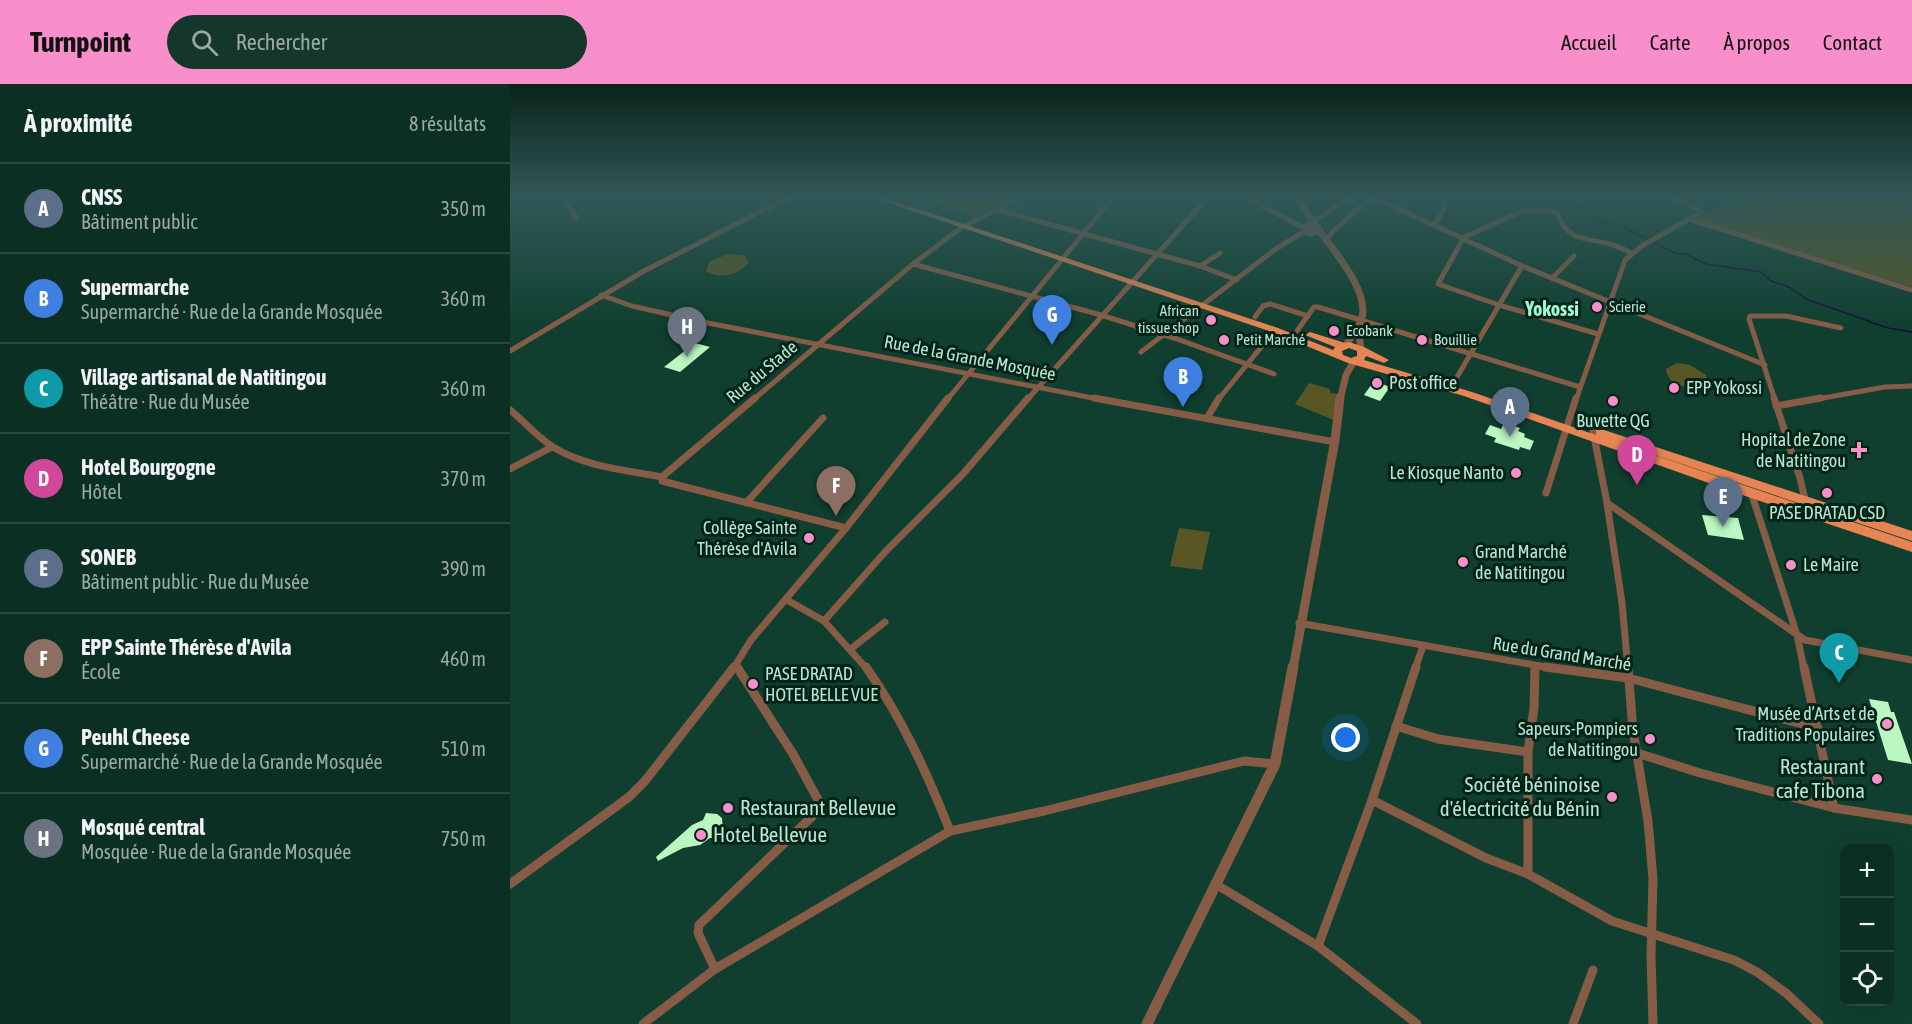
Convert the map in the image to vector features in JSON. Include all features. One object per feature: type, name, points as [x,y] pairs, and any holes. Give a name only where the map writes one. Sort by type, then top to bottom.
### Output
[{"type":"highway","points":[[1011,240],[1205,304],[1275,330],[1452,386],[1751,489],[1912,536]]},
{"type":"highway","points":[[1205,304],[1297,330],[1342,351],[1358,355]]},
{"type":"highway","points":[[1807,507],[1912,548]]},
{"type":"street","points":[[510,351],[602,295],[707,240]]},
{"type":"street","name":"Rue du Stade","points":[[510,410],[552,447],[602,465],[662,477],[913,264],[946,240]]},
{"type":"street","points":[[510,884],[629,797],[645,781],[736,665],[751,640],[846,528],[921,435],[966,374],[1035,294],[1077,240]]},
{"type":"street","points":[[1109,240],[1200,266],[1237,280]]},
{"type":"street","points":[[824,621],[885,552],[976,460],[1171,240]]},
{"type":"street","points":[[1141,352],[1291,240]]},
{"type":"street","points":[[1322,240],[1327,243]]},
{"type":"street","points":[[1325,240],[1359,289],[1364,308],[1358,329],[1342,351],[1347,372]]},
{"type":"street","points":[[1462,240],[1438,284],[1498,305],[1598,334]]},
{"type":"street","points":[[1470,240],[1522,266],[1765,365]]},
{"type":"street","points":[[1582,240],[1609,244],[1632,253]]},
{"type":"street","points":[[1546,493],[1623,264],[1632,253],[1654,240]]},
{"type":"street","points":[[1755,240],[1912,290]]},
{"type":"street","points":[[1200,266],[1220,253]]},
{"type":"street","points":[[1552,278],[1574,256]]},
{"type":"street","points":[[913,264],[1035,294],[1164,334],[1275,374]]},
{"type":"street","points":[[1452,386],[1522,266]]},
{"type":"street","name":"Rue de la Grande Mosquée","points":[[602,295],[647,310],[966,374],[1335,442]]},
{"type":"street","points":[[1255,317],[1263,306],[1270,304],[1308,316]]},
{"type":"street","points":[[1297,330],[1316,307],[1580,387]]},
{"type":"street","points":[[1807,507],[1765,365],[1750,325],[1750,316],[1773,314],[1795,316],[1841,328]]},
{"type":"street","points":[[1147,1024],[1275,764],[1299,623],[1347,372],[1349,365],[1358,355],[1361,339],[1358,329]]},
{"type":"street","points":[[1207,418],[1221,394],[1275,330]]},
{"type":"street","points":[[1776,406],[1885,387],[1912,386]]},
{"type":"street","points":[[746,503],[823,418]]},
{"type":"street","points":[[1593,435],[1607,503],[1622,603],[1636,753],[1648,821],[1653,879],[1651,932],[1653,1024]]},
{"type":"street","points":[[510,469],[552,447]]},
{"type":"street","points":[[662,481],[846,528]]},
{"type":"street","points":[[1751,489],[1797,635],[1834,808]]},
{"type":"street","points":[[1607,503],[1797,635],[1811,642],[1912,660]]},
{"type":"street","points":[[787,600],[824,621],[852,648],[899,716],[931,782],[950,831]]},
{"type":"street","points":[[852,648],[885,622]]},
{"type":"street","name":"Rue du Grand Marché","points":[[1299,623],[1535,666],[1628,678],[1818,728]]},
{"type":"street","points":[[1318,946],[1372,800],[1423,646]]},
{"type":"street","points":[[715,969],[698,933],[699,925],[822,807],[793,754],[736,665]]},
{"type":"street","points":[[1528,874],[1528,752],[1534,708],[1535,666]]},
{"type":"street","points":[[1396,726],[1438,739],[1528,752]]},
{"type":"street","points":[[1636,753],[1700,773],[1834,808],[1912,820]]},
{"type":"street","points":[[643,1024],[715,969],[950,831],[1044,811],[1244,761],[1275,764]]},
{"type":"street","points":[[1372,800],[1485,858],[1528,874],[1612,921],[1734,960],[1757,972],[1786,993],[1819,1024]]},
{"type":"street","points":[[1217,885],[1318,946],[1417,1024]]},
{"type":"street","points":[[1574,1024],[1593,970]]},
{"type":"shaded area","points":[[1759,240],[1912,240],[1912,287]]},
{"type":"shaded area","points":[[728,254],[745,255],[748,263],[739,271],[723,276],[706,271],[709,262]]},
{"type":"shaded area","points":[[1677,363],[1690,365],[1706,375],[1707,383],[1695,387],[1676,384],[1671,380],[1666,369]]},
{"type":"shaded area","points":[[1309,383],[1330,389],[1330,393],[1340,394],[1336,421],[1295,404]]},
{"type":"shaded area","points":[[1179,528],[1210,532],[1202,570],[1170,566]]},
{"type":"building","points":[[695,343],[710,347],[680,372],[664,367]]},
{"type":"building","points":[[1374,381],[1390,387],[1380,401],[1364,395]]},
{"type":"building","points":[[1490,425],[1501,429],[1503,425],[1520,428],[1518,431],[1525,434],[1524,437],[1534,441],[1530,450],[1520,447],[1519,450],[1494,442],[1496,438],[1485,434]]},
{"type":"building","points":[[1702,515],[1738,518],[1744,540],[1708,535]]},
{"type":"building","name":"Musée d’Arts et de Traditions Populaires","points":[[1869,699],[1888,702],[1891,712],[1894,712],[1912,764],[1888,760]]},
{"type":"building","name":"Hotel Bellevue","points":[[706,813],[717,814],[722,818],[723,831],[716,838],[710,838],[700,845],[683,848],[658,861],[656,857],[692,825],[703,820]]},
{"type":"waterway","points":[[1649,240],[1676,254],[1686,254],[1706,264],[1761,272],[1771,281],[1789,287],[1806,299],[1888,328],[1912,332]]},
{"type":"place","name":"Scierie","points":[[1597,307]]},
{"type":"place","name":"African tissue shop","points":[[1211,320]]},
{"type":"place","name":"Ecobank","points":[[1334,331]]},
{"type":"place","name":"Petit Marché","points":[[1224,340]]},
{"type":"place","name":"Bouillie","points":[[1422,340]]},
{"type":"place","name":"Peuhl Cheese","points":[[1052,345]]},
{"type":"place","name":"Mosqué central","points":[[687,357]]},
{"type":"place","name":"Post office","points":[[1377,383]]},
{"type":"place","name":"EPP Yokossi","points":[[1674,388]]},
{"type":"place","name":"Buvette QG","points":[[1613,401]]},
{"type":"place","name":"Supermarche","points":[[1183,407]]},
{"type":"place","name":"CNSS","points":[[1510,437]]},
{"type":"place","name":"Hopital de Zone de Natitingou","points":[[1859,450]]},
{"type":"place","name":"Le Kiosque Nanto","points":[[1516,473]]},
{"type":"place","name":"Hotel Bourgogne","points":[[1637,485]]},
{"type":"place","name":"PASE DRATAD CSD","points":[[1827,493]]},
{"type":"place","name":"EPP Sainte Thérèse d'Avila","points":[[836,516]]},
{"type":"place","name":"SONEB","points":[[1723,527]]},
{"type":"place","name":"Collège Sainte Thérèse d'Avila","points":[[809,538]]},
{"type":"place","name":"Grand Marché de Natitingou","points":[[1463,562]]},
{"type":"place","name":"Le Maire","points":[[1791,565]]},
{"type":"place","name":"Village artisanal de Natitingou","points":[[1839,683]]},
{"type":"place","name":"PASE DRATAD HOTEL BELLE VUE","points":[[753,684]]},
{"type":"place","name":"Musée d’Arts et de Traditions Populaires","points":[[1887,724]]},
{"type":"place","name":"Sapeurs-Pompiers de Natitingou","points":[[1650,739]]},
{"type":"place","name":"Restaurant cafe Tibona","points":[[1877,779]]},
{"type":"place","name":"Société béninoise d'électricité du Bénin","points":[[1612,797]]},
{"type":"place","name":"Restaurant Bellevue","points":[[728,808]]},
{"type":"place","name":"Hotel Bellevue","points":[[701,835]]},
{"type":"district","name":"Yokossi","points":[[1552,309]]}]
